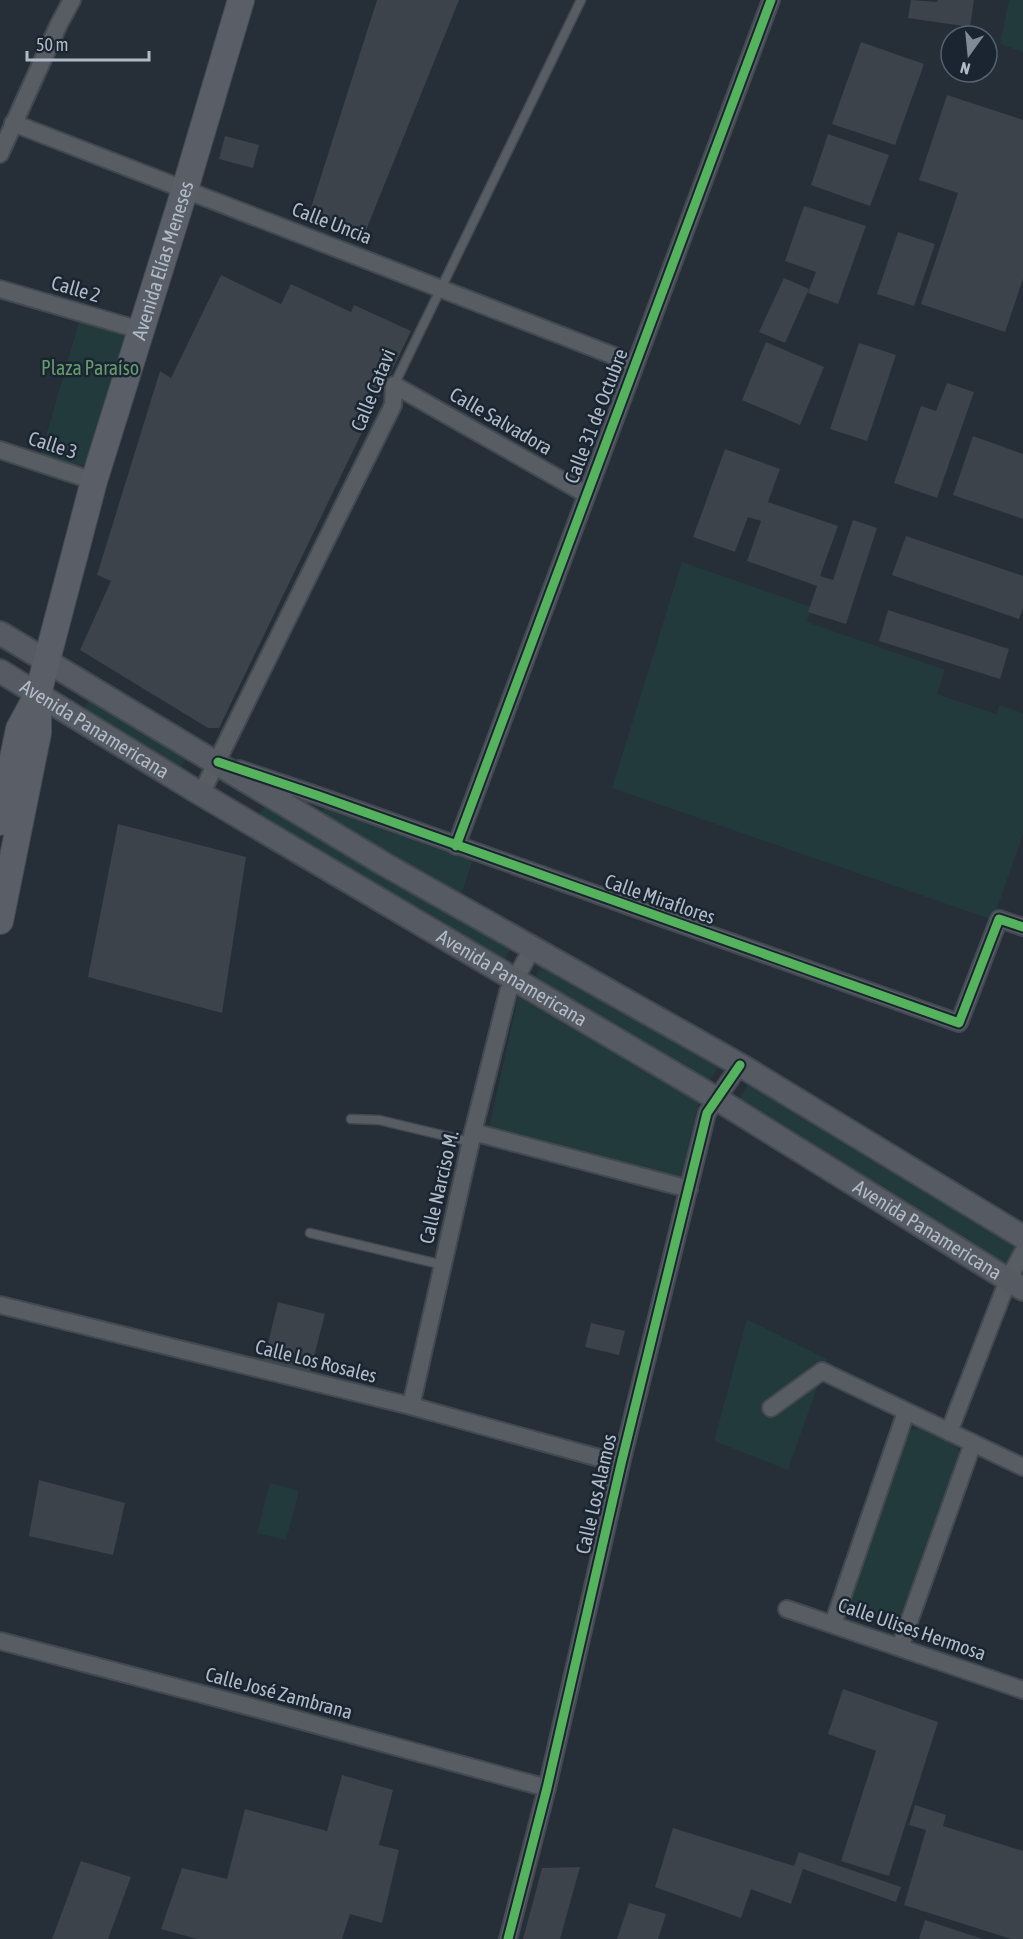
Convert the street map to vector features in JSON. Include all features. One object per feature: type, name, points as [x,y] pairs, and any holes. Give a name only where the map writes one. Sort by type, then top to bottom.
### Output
[{"type":"main road","name":"Avenida Elías Meneses","points":[[0,921],[38,733],[38,693],[46,660],[94,480],[241,0]]},
{"type":"main road","name":"Avenida Panamericana","points":[[0,633],[218,762],[384,864],[740,1065],[1023,1237]]},
{"type":"main road","name":"Avenida Panamericana","points":[[0,671],[201,794],[717,1099],[1015,1284]]},
{"type":"main road","name":"Avenida Elías Meneses","points":[[0,822],[19,729],[38,693]]},
{"type":"street","points":[[0,154],[72,0]]},
{"type":"street","name":"Calle 31 de Octubre","points":[[456,846],[771,0]]},
{"type":"street","name":"Calle Uncia","points":[[13,123],[635,364]]},
{"type":"street","name":"Calle 2","points":[[0,289],[140,330]]},
{"type":"street","name":"Calle Salvadora","points":[[394,385],[586,494]]},
{"type":"street","name":"Calle Catavi","points":[[201,794],[393,405],[394,385]]},
{"type":"street","name":"Calle 3","points":[[0,450],[94,480]]},
{"type":"street","name":"Calle Miraflores","points":[[218,762],[959,1023],[999,919],[1023,927]]},
{"type":"street","name":"Calle Narciso M.","points":[[411,1406],[472,1137],[508,992],[533,947]]},
{"type":"street","name":"Calle Los Alamos","points":[[508,1939],[547,1788],[621,1464],[707,1113],[740,1065]]},
{"type":"street","points":[[472,1137],[689,1189]]},
{"type":"street","points":[[949,1432],[1015,1284],[1023,1252]]},
{"type":"street","name":"Calle Los Rosales","points":[[0,1305],[411,1406],[621,1464]]},
{"type":"street","points":[[771,1408],[822,1371],[1023,1467]]},
{"type":"street","points":[[833,1624],[906,1412]]},
{"type":"street","points":[[900,1647],[974,1443]]},
{"type":"street","name":"Calle Ulises Hermosa","points":[[787,1609],[1023,1690]]},
{"type":"street","name":"Calle José Zambrana","points":[[0,1641],[547,1788]]},
{"type":"lane","name":"Calle Catavi","points":[[394,385],[580,0]]},
{"type":"lane","points":[[351,1119],[379,1120],[472,1137]]},
{"type":"lane","points":[[310,1233],[443,1265]]},
{"type":"green space","points":[[1009,0],[1023,0],[1023,52],[1000,44]]},
{"type":"green space","name":"Plaza Paraíso","points":[[79,322],[125,336],[86,464],[76,467],[40,457]]},
{"type":"green space","points":[[682,562],[811,607],[807,622],[945,670],[937,694],[996,714],[999,705],[1023,713],[1023,834],[993,920],[612,788]]},
{"type":"green space","points":[[93,700],[185,756],[185,761],[180,766],[174,766],[86,714],[85,706],[88,701]]},
{"type":"green space","points":[[266,805],[512,946],[505,959],[258,816]]},
{"type":"green space","points":[[325,806],[473,860],[460,897],[320,818]]},
{"type":"green space","points":[[544,962],[719,1066],[708,1083],[534,979]]},
{"type":"green space","points":[[518,997],[699,1102],[681,1179],[489,1128]]},
{"type":"green space","points":[[748,1084],[1017,1244],[1005,1264],[737,1103]]},
{"type":"green space","points":[[747,1319],[827,1359],[788,1470],[714,1441]]},
{"type":"green space","points":[[918,1428],[957,1446],[959,1454],[962,1455],[938,1518],[936,1518],[899,1620],[893,1624],[853,1609],[851,1600],[910,1430]]},
{"type":"green space","points":[[270,1483],[299,1491],[286,1540],[257,1533]]},
{"type":"building","points":[[377,0],[459,0],[364,235],[309,214]]},
{"type":"building","points":[[911,0],[937,2],[938,0],[974,0],[970,24],[949,24],[908,18]]},
{"type":"building","points":[[861,42],[924,64],[895,145],[832,124]]},
{"type":"building","points":[[947,95],[1023,120],[1023,279],[1005,332],[921,304],[958,193],[919,180]]},
{"type":"building","points":[[828,134],[889,155],[870,206],[811,185]]},
{"type":"building","points":[[225,136],[259,145],[253,168],[219,159]]},
{"type":"building","points":[[804,206],[866,226],[838,304],[808,293],[816,272],[785,261]]},
{"type":"building","points":[[898,232],[935,244],[914,306],[877,294]]},
{"type":"building","points":[[221,275],[281,304],[291,284],[351,312],[354,305],[411,331],[219,728],[208,728],[80,650],[111,581],[97,575],[160,371],[171,378]]},
{"type":"building","points":[[784,278],[809,289],[785,343],[759,332]]},
{"type":"building","points":[[766,342],[824,367],[800,425],[742,400]]},
{"type":"building","points":[[859,343],[896,355],[867,441],[830,429]]},
{"type":"building","points":[[947,383],[974,392],[937,498],[894,483],[921,406],[936,411]]},
{"type":"building","points":[[973,436],[1023,454],[1023,519],[953,495]]},
{"type":"building","points":[[725,449],[780,469],[768,502],[838,526],[820,576],[833,580],[853,520],[877,528],[846,624],[808,612],[817,586],[747,561],[761,521],[748,517],[735,552],[693,537]]},
{"type":"building","points":[[906,536],[1023,576],[1023,608],[1019,619],[892,575]]},
{"type":"building","points":[[888,610],[1009,649],[1000,679],[879,641]]},
{"type":"building","points":[[118,824],[246,857],[222,1013],[88,977]]},
{"type":"building","points":[[278,1302],[325,1314],[310,1372],[264,1360]]},
{"type":"building","points":[[591,1323],[625,1331],[619,1355],[585,1347]]},
{"type":"building","points":[[39,1480],[125,1503],[113,1555],[29,1536]]},
{"type":"building","points":[[843,1689],[938,1722],[889,1876],[841,1861],[876,1751],[828,1734]]},
{"type":"building","points":[[342,1775],[393,1790],[379,1845],[399,1850],[382,1923],[350,1914],[342,1939],[197,1939],[161,1929],[182,1868],[227,1879],[245,1809],[327,1831]]},
{"type":"building","points":[[915,1805],[946,1815],[943,1826],[1023,1851],[1023,1939],[1011,1939],[904,1905],[926,1830],[909,1825]]},
{"type":"building","points":[[673,1828],[794,1866],[799,1852],[901,1887],[896,1902],[803,1869],[791,1904],[751,1889],[741,1918],[655,1887]]},
{"type":"building","points":[[81,1861],[131,1877],[108,1939],[52,1939]]},
{"type":"building","points":[[580,1867],[560,1939],[523,1939],[542,1868]]},
{"type":"building","points":[[629,1903],[666,1914],[658,1939],[617,1939]]},
{"type":"building","points":[[925,1920],[983,1939],[919,1939]]},
{"type":"cycle path","points":[[456,846],[771,0]]},
{"type":"cycle path","points":[[218,762],[959,1023],[999,919],[1023,927]]},
{"type":"cycle path","points":[[508,1939],[547,1788],[621,1464],[707,1113],[740,1065]]}]
